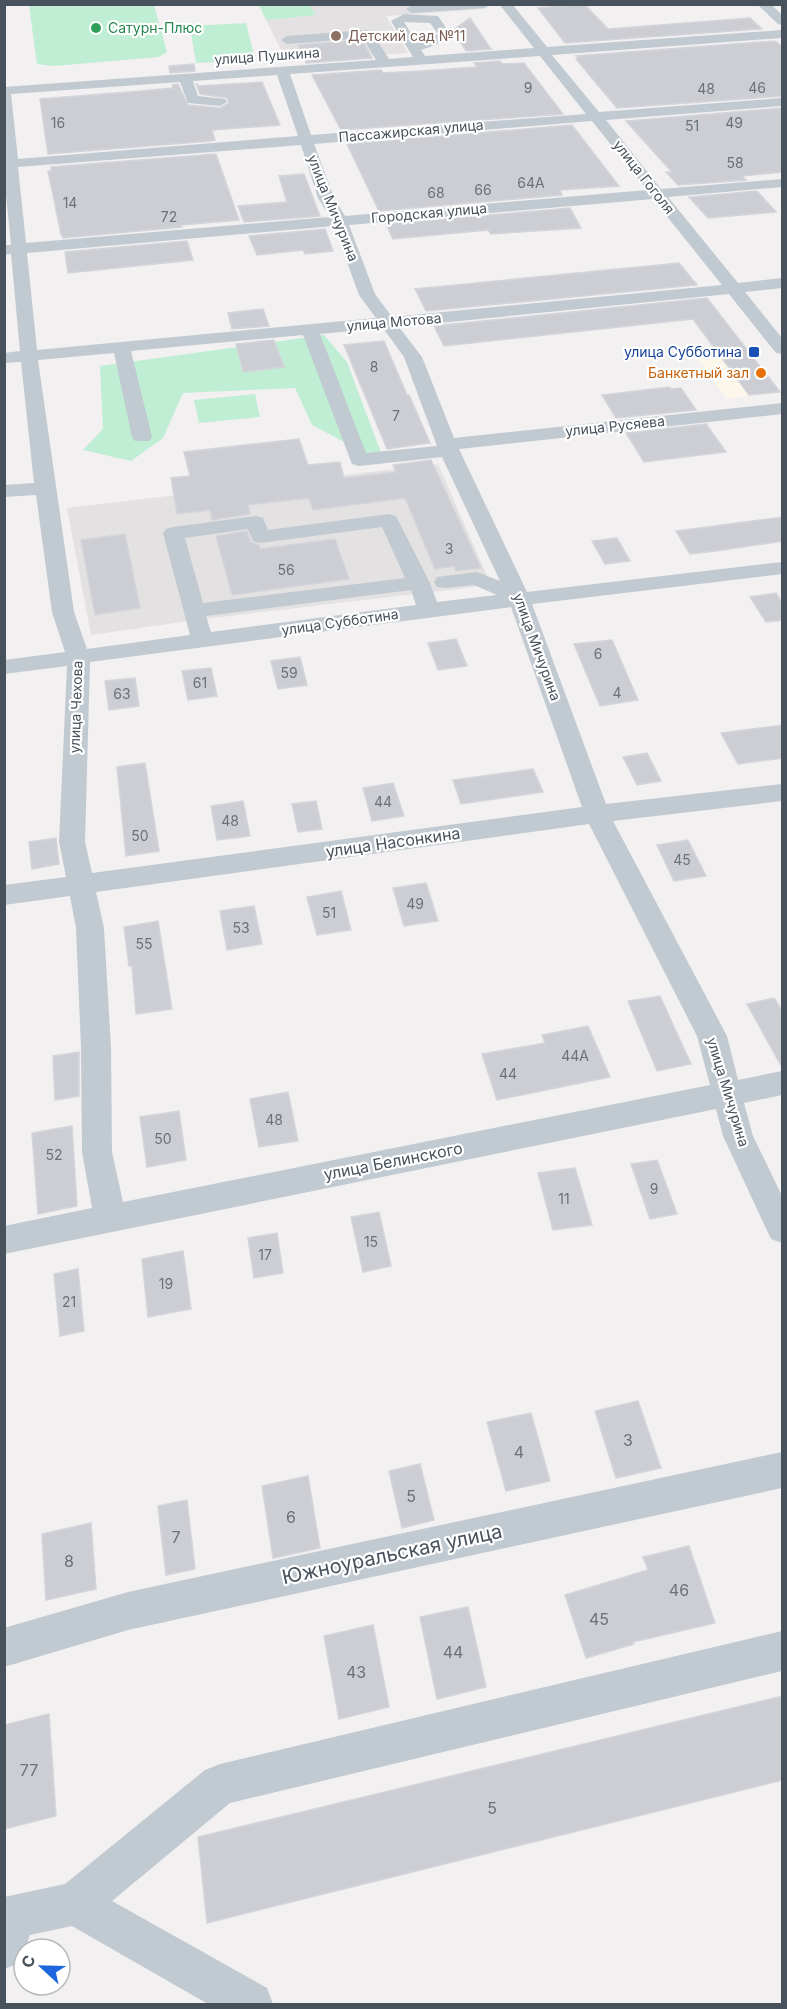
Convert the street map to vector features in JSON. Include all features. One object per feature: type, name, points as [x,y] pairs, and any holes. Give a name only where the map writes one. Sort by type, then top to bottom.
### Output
[{"type":"street","points":[[402,10],[485,4]]},
{"type":"street","name":"улица Гоголя","points":[[505,4],[732,289],[783,349]]},
{"type":"street","points":[[763,4],[783,21]]},
{"type":"street","points":[[766,35],[783,27]]},
{"type":"street","points":[[287,40],[367,34],[384,62]]},
{"type":"street","name":"улица Пушкина","points":[[5,91],[384,62],[418,53],[543,51],[783,34]]},
{"type":"street","name":"улица Мичурина","points":[[282,70],[326,198],[340,221],[367,295],[413,357],[449,447],[518,594],[597,814],[712,1036],[738,1136],[783,1228]]},
{"type":"street","points":[[185,77],[193,100],[220,102]]},
{"type":"street","name":"улица Чехова","points":[[5,91],[12,250],[30,356],[45,488],[63,612],[79,658],[72,842],[90,928],[96,1048],[97,1152],[110,1218]]},
{"type":"street","name":"Пассажирская улица","points":[[8,164],[783,102]]},
{"type":"street","name":"Городская улица","points":[[12,250],[783,183]]},
{"type":"street","name":"улица Мотова","points":[[4,358],[386,321],[538,309],[783,283]]},
{"type":"street","name":"улица Русяева","points":[[310,330],[359,460],[449,447],[783,408]]},
{"type":"street","points":[[121,346],[142,437]]},
{"type":"street","points":[[4,491],[45,488]]},
{"type":"street","points":[[202,640],[173,533],[256,522],[260,537],[389,520],[419,583],[428,610]]},
{"type":"street","name":"улица Субботина","points":[[4,667],[428,610],[518,594],[783,568]]},
{"type":"street","points":[[445,582],[477,578],[502,590],[518,594]]},
{"type":"street","points":[[194,611],[419,583]]},
{"type":"street","name":"улица Насонкина","points":[[4,895],[597,814],[783,792]]},
{"type":"street","name":"улица Белинского","points":[[4,1240],[783,1083]]},
{"type":"street","name":"Южноуральская улица","points":[[4,1648],[128,1611],[783,1470]]},
{"type":"street","points":[[8,1927],[75,1904],[220,1785],[783,1651]]},
{"type":"street","points":[[75,1904],[251,2004]]},
{"type":"shaded area","name":"Детский сад №11","points":[[482,4],[485,9],[386,16],[408,53],[287,62],[266,20],[316,15],[309,5]]},
{"type":"shaded area","points":[[753,349],[752,356],[780,392],[727,399],[695,355]]},
{"type":"shaded area","points":[[438,464],[491,585],[196,620],[91,635],[67,508]]},
{"type":"green space","name":"Сатурн-Плюс","points":[[29,5],[154,5],[167,52],[159,57],[54,66],[37,64]]},
{"type":"green space","points":[[259,5],[309,5],[316,15],[266,20]]},
{"type":"green space","points":[[246,23],[255,60],[196,63],[190,26]]},
{"type":"green space","points":[[324,335],[347,362],[381,453],[367,454],[312,425],[295,388],[183,393],[163,438],[131,461],[83,450],[103,429],[100,366]]},
{"type":"green space","points":[[255,394],[260,417],[199,423],[194,400]]},
{"type":"building","points":[[584,4],[608,29],[750,18],[762,29],[565,43],[538,8]]},
{"type":"building","points":[[470,18],[491,49],[466,51],[453,30]]},
{"type":"building","points":[[362,40],[372,58],[306,63],[298,45]]},
{"type":"building","points":[[775,41],[783,47],[783,96],[617,108],[576,59],[578,58],[576,56]]},
{"type":"building","points":[[500,61],[502,64],[524,63],[563,114],[341,130],[312,75],[477,67],[474,63]]},
{"type":"building","points":[[194,64],[195,71],[170,73],[169,66]]},
{"type":"building","points":[[262,82],[280,125],[212,130],[215,140],[211,141],[48,154],[40,99],[173,88],[172,85],[178,84],[188,105],[220,108],[229,103],[227,98],[200,94],[196,83],[199,86]]},
{"type":"building","points":[[783,108],[783,172],[742,176],[746,180],[678,185],[666,172],[672,172],[626,121]]},
{"type":"building","points":[[572,125],[619,186],[560,190],[562,195],[379,211],[347,144]]},
{"type":"building","points":[[216,154],[239,220],[63,238],[48,171],[51,171],[51,167]]},
{"type":"building","points":[[304,174],[320,216],[244,222],[238,206],[287,202],[279,176]]},
{"type":"building","points":[[757,191],[776,212],[708,218],[689,197]]},
{"type":"building","points":[[570,208],[581,228],[491,234],[488,230],[393,239],[386,224]]},
{"type":"building","points":[[325,229],[333,251],[305,254],[303,250],[257,255],[249,236]]},
{"type":"building","points":[[187,241],[193,260],[68,273],[65,252]]},
{"type":"building","points":[[679,263],[697,285],[426,311],[415,289]]},
{"type":"building","points":[[707,298],[780,392],[749,395],[693,319],[444,346],[434,326]]},
{"type":"building","points":[[263,309],[269,326],[232,329],[228,313]]},
{"type":"building","points":[[274,340],[284,367],[243,372],[236,344]]},
{"type":"building","points":[[384,341],[430,443],[387,449],[344,345]]},
{"type":"building","points":[[669,387],[671,389],[681,388],[696,410],[616,418],[602,395]]},
{"type":"building","points":[[706,424],[726,452],[644,462],[626,433]]},
{"type":"building","points":[[299,439],[308,465],[340,462],[344,478],[396,472],[393,465],[431,460],[481,568],[456,571],[454,566],[435,569],[405,498],[313,510],[309,498],[248,505],[250,514],[212,520],[210,510],[177,514],[171,478],[190,476],[184,452]]},
{"type":"building","points":[[783,517],[783,541],[716,551],[690,554],[676,531]]},
{"type":"building","points":[[247,531],[251,542],[259,545],[260,549],[335,539],[349,579],[232,595],[216,536]]},
{"type":"building","points":[[125,534],[140,608],[95,615],[81,540]]},
{"type":"building","points":[[617,538],[630,561],[605,564],[592,541]]},
{"type":"building","points":[[776,593],[783,604],[783,620],[766,622],[750,597]]},
{"type":"building","points":[[456,639],[467,666],[438,670],[428,643]]},
{"type":"building","points":[[612,640],[638,700],[600,706],[574,644]]},
{"type":"building","points":[[300,657],[307,685],[278,689],[271,661]]},
{"type":"building","points":[[211,668],[217,696],[188,700],[182,671]]},
{"type":"building","points":[[135,678],[139,706],[109,710],[105,681]]},
{"type":"building","points":[[783,725],[783,758],[738,764],[721,733]]},
{"type":"building","points":[[647,753],[661,781],[637,785],[623,757]]},
{"type":"building","points":[[145,763],[159,851],[126,856],[117,767]]},
{"type":"building","points":[[533,769],[543,792],[461,804],[453,780]]},
{"type":"building","points":[[393,783],[404,816],[372,821],[363,788]]},
{"type":"building","points":[[243,801],[250,836],[217,840],[211,806]]},
{"type":"building","points":[[316,801],[322,829],[298,832],[292,804]]},
{"type":"building","points":[[56,838],[59,864],[32,869],[29,842]]},
{"type":"building","points":[[688,840],[706,876],[674,881],[657,845]]},
{"type":"building","points":[[426,883],[438,921],[404,926],[393,888]]},
{"type":"building","points":[[341,891],[351,930],[317,935],[307,897]]},
{"type":"building","points":[[254,906],[262,944],[227,950],[220,911]]},
{"type":"building","points":[[158,921],[172,1009],[136,1014],[132,966],[129,966],[124,927]]},
{"type":"building","points":[[660,996],[691,1064],[657,1071],[628,1001]]},
{"type":"building","points":[[774,998],[783,1012],[783,1069],[747,1004]]},
{"type":"building","points":[[588,1026],[610,1077],[497,1100],[482,1054],[545,1043],[542,1035]]},
{"type":"building","points":[[79,1052],[79,1096],[55,1100],[53,1056]]},
{"type":"building","points":[[288,1092],[298,1141],[259,1147],[250,1099]]},
{"type":"building","points":[[179,1111],[186,1160],[147,1167],[140,1117]]},
{"type":"building","points":[[72,1126],[77,1206],[38,1214],[32,1133]]},
{"type":"building","points":[[657,1160],[677,1214],[650,1219],[631,1164]]},
{"type":"building","points":[[575,1168],[592,1225],[553,1230],[538,1173]]},
{"type":"building","points":[[379,1212],[391,1266],[363,1272],[351,1217]]},
{"type":"building","points":[[277,1233],[283,1273],[254,1278],[248,1238]]},
{"type":"building","points":[[183,1251],[191,1309],[148,1317],[142,1259]]},
{"type":"building","points":[[78,1269],[84,1331],[60,1336],[54,1274]]},
{"type":"building","points":[[638,1401],[661,1468],[616,1478],[595,1411]]},
{"type":"building","points":[[531,1413],[550,1481],[506,1491],[487,1422]]},
{"type":"building","points":[[420,1464],[434,1520],[402,1528],[389,1471]]},
{"type":"building","points":[[308,1476],[320,1548],[273,1558],[262,1486]]},
{"type":"building","points":[[187,1500],[195,1569],[166,1575],[158,1506]]},
{"type":"building","points":[[91,1523],[96,1589],[46,1600],[42,1534]]},
{"type":"building","points":[[689,1546],[715,1623],[633,1642],[634,1644],[586,1658],[565,1595],[648,1570],[643,1557]]},
{"type":"building","points":[[468,1607],[486,1687],[437,1699],[420,1617]]},
{"type":"building","points":[[373,1625],[389,1707],[339,1719],[324,1636]]},
{"type":"building","points":[[783,1696],[783,1780],[207,1923],[198,1837]]},
{"type":"building","points":[[49,1714],[56,1816],[4,1829],[4,1725]]},
{"type":"place","name":"Сатурн-Плюс","points":[[96,28]]},
{"type":"place","name":"Детский сад №11","points":[[336,36]]},
{"type":"place","name":"улица Субботина","points":[[754,352]]},
{"type":"place","name":"Банкетный зал","points":[[761,373]]}]
